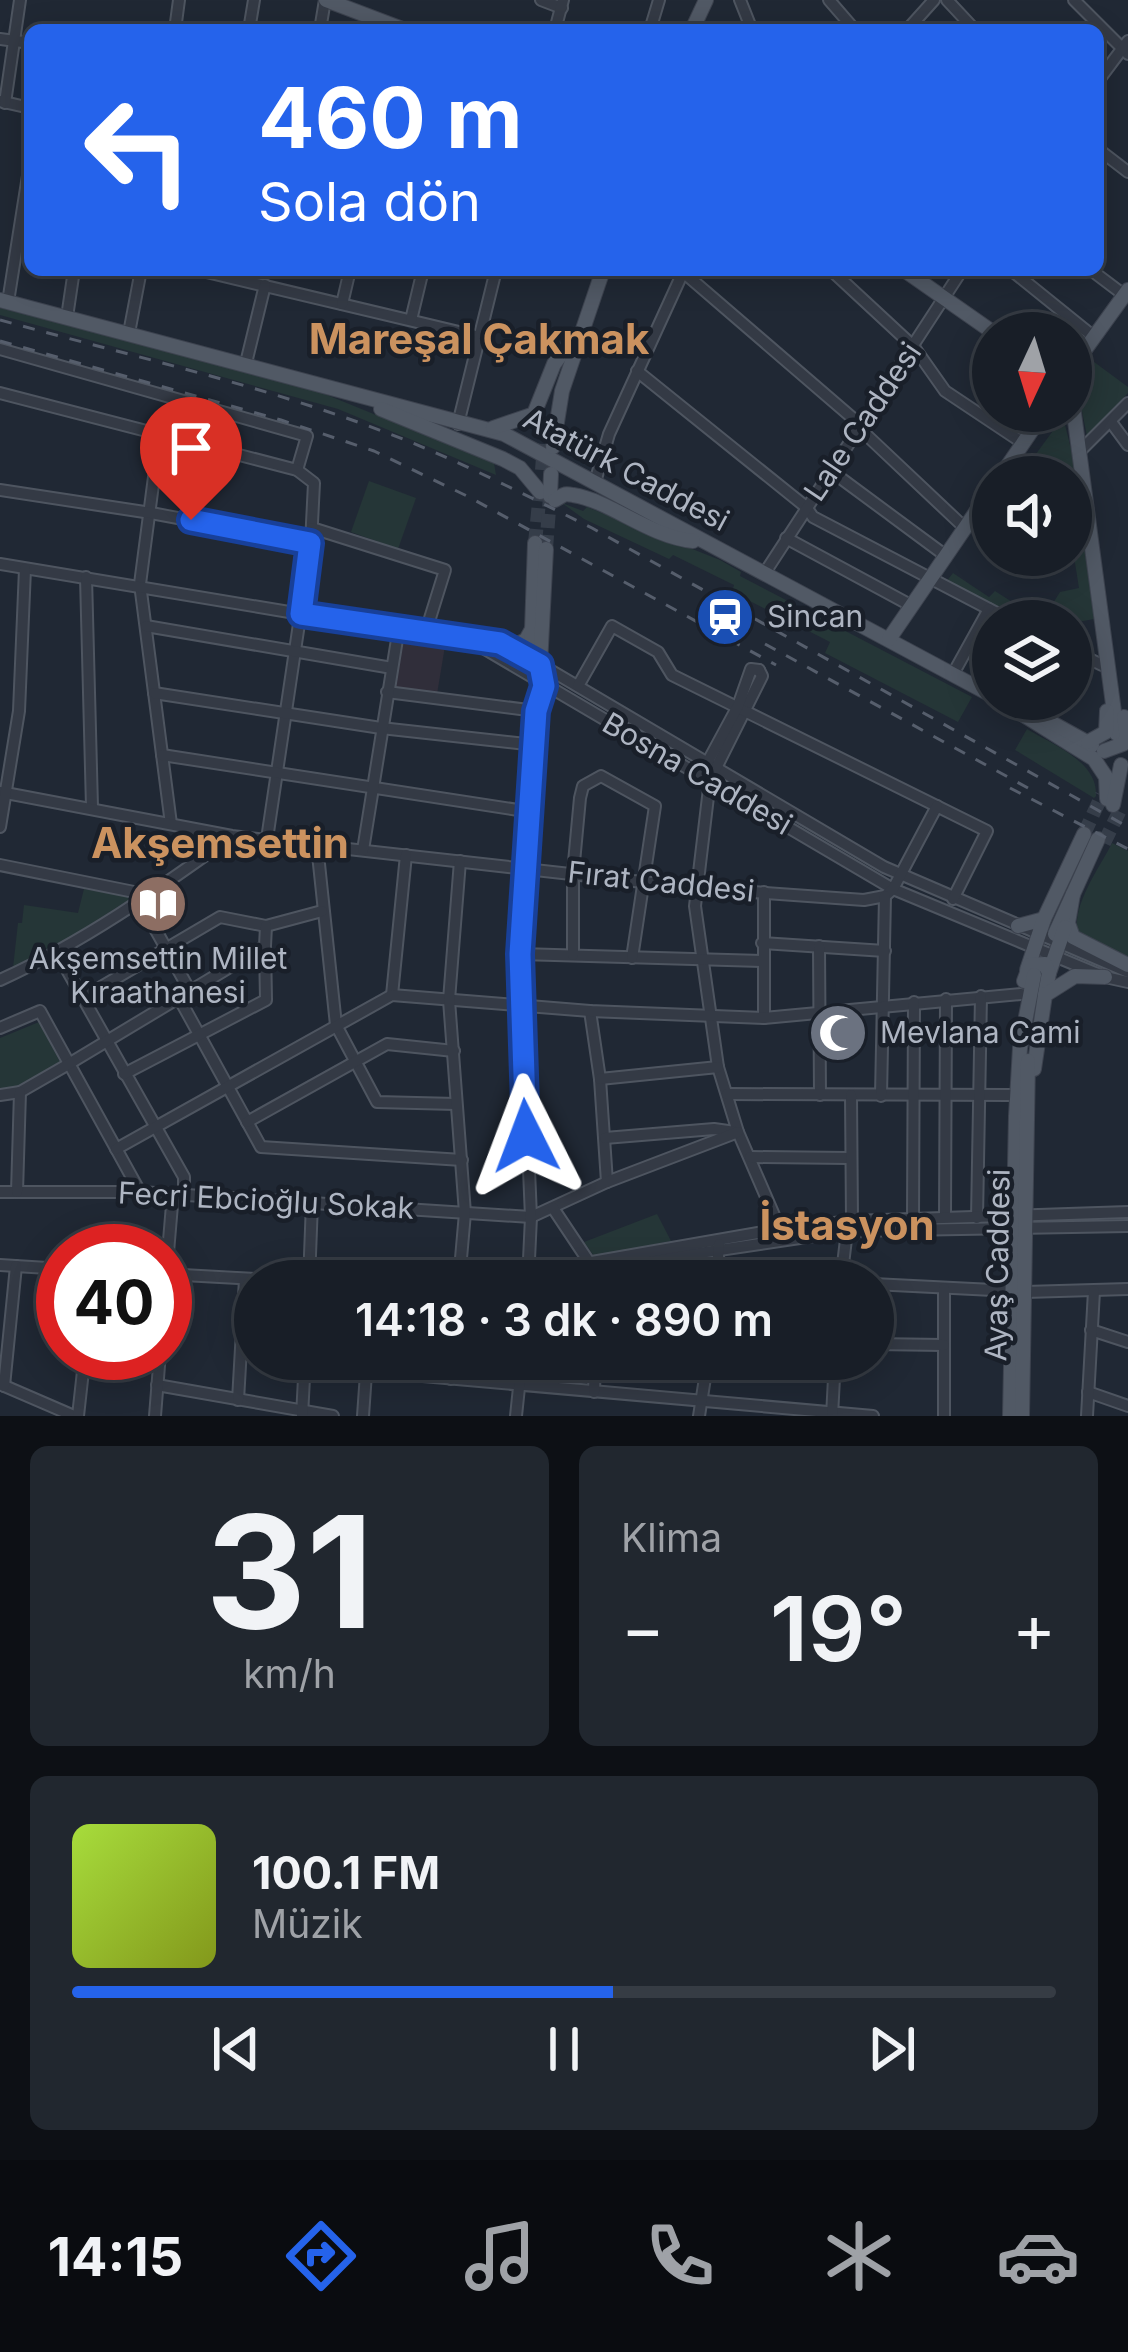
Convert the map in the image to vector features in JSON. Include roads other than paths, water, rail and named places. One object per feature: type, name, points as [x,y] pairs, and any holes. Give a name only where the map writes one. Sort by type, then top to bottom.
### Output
[{"type":"main road","points":[[326,0],[387,24]]},
{"type":"main road","points":[[548,446],[572,345],[597,276]]},
{"type":"main road","points":[[913,276],[972,317]]},
{"type":"main road","points":[[1092,340],[1126,292]]},
{"type":"main road","name":"Atatürk Caddesi","points":[[4,301],[246,363],[524,443],[972,685]]},
{"type":"main road","points":[[524,443],[554,364],[572,345]]},
{"type":"main road","points":[[569,469],[560,445],[572,345]]},
{"type":"main road","points":[[356,394],[385,412],[503,459],[548,496],[580,497],[662,535],[704,543]]},
{"type":"main road","points":[[482,429],[534,415]]},
{"type":"main road","points":[[1014,456],[1031,432]]},
{"type":"main road","points":[[1074,432],[1080,443]]},
{"type":"main road","points":[[1078,432],[1124,738],[1120,747],[1104,752]]},
{"type":"main road","points":[[547,472],[548,496]]},
{"type":"main road","points":[[890,640],[972,518]]},
{"type":"main road","points":[[541,546],[537,672],[531,631],[541,546]]},
{"type":"main road","points":[[1088,742],[1100,739],[1107,728],[1095,613],[1100,594]]},
{"type":"main road","points":[[511,647],[526,640],[531,631]]},
{"type":"main road","points":[[1029,720],[1099,764],[1114,800]]},
{"type":"main road","points":[[1047,720],[1125,760],[1114,800]]},
{"type":"main road","points":[[1022,1116],[1020,1048],[1047,938],[1094,838],[1076,888],[1069,929],[1077,941],[1128,968]]},
{"type":"main road","points":[[1047,938],[1076,888]]},
{"type":"main road","points":[[1047,938],[1069,915]]},
{"type":"main road","points":[[1018,926],[1047,938]]},
{"type":"main road","points":[[1022,1116],[1010,1095],[1021,994],[1038,974]]},
{"type":"main road","points":[[1022,1116],[1046,994],[1038,974]]},
{"type":"main road","points":[[1046,994],[1075,976],[1105,977]]},
{"type":"main road","name":"Ayaş Caddesi","points":[[1022,1116],[1022,1416]]},
{"type":"main road","name":"Ayaş Caddesi","points":[[1010,1416],[1019,1291]]},
{"type":"street","points":[[2,102],[7,40],[20,0]]},
{"type":"street","points":[[541,0],[562,4]]},
{"type":"street","points":[[830,0],[849,24]]},
{"type":"street","points":[[913,24],[934,0]]},
{"type":"street","points":[[946,0],[969,24]]},
{"type":"street","points":[[1074,0],[1100,24]]},
{"type":"street","points":[[1104,74],[1126,48]]},
{"type":"street","points":[[1104,154],[1128,172]]},
{"type":"street","points":[[4,301],[24,196]]},
{"type":"street","points":[[67,317],[73,276]]},
{"type":"street","points":[[129,333],[141,276]]},
{"type":"street","points":[[225,276],[480,337]]},
{"type":"street","points":[[246,363],[275,276]]},
{"type":"street","points":[[343,304],[349,276]]},
{"type":"street","points":[[410,320],[421,276]]},
{"type":"street","points":[[458,424],[495,276]]},
{"type":"street","points":[[595,482],[609,434],[682,276]]},
{"type":"street","points":[[690,276],[856,421],[965,528]]},
{"type":"street","points":[[838,276],[914,346],[945,391],[1023,443]]},
{"type":"street","name":"Lale Caddesi","points":[[764,574],[958,276]]},
{"type":"street","points":[[1018,276],[1094,337]]},
{"type":"street","points":[[1101,276],[1126,292]]},
{"type":"street","points":[[0,349],[307,436],[297,470]]},
{"type":"street","points":[[637,371],[813,517],[929,581],[981,600]]},
{"type":"street","points":[[0,393],[297,470],[314,483],[301,614],[267,839]]},
{"type":"street","points":[[1080,443],[1111,422],[1128,403]]},
{"type":"street","points":[[1111,422],[1128,446]]},
{"type":"street","points":[[160,431],[140,584],[171,824]]},
{"type":"street","points":[[831,471],[946,556]]},
{"type":"street","points":[[0,490],[310,543]]},
{"type":"street","points":[[312,528],[446,570],[426,631]]},
{"type":"street","points":[[786,538],[912,606]]},
{"type":"street","name":"Bosna Caddesi","points":[[0,564],[460,635],[537,672],[889,893],[1047,938]]},
{"type":"street","points":[[0,827],[19,711],[25,569]]},
{"type":"street","points":[[86,577],[92,807]]},
{"type":"street","points":[[146,626],[392,668]]},
{"type":"street","points":[[578,686],[612,626],[658,652],[672,675],[987,831],[953,899]]},
{"type":"street","points":[[363,850],[399,627]]},
{"type":"street","points":[[953,674],[972,629]]},
{"type":"street","points":[[460,635],[511,647],[537,672],[520,954],[530,1260]]},
{"type":"street","points":[[1092,660],[1102,665]]},
{"type":"street","name":"Bosna Caddesi","points":[[537,672],[578,686],[902,876],[1018,926]]},
{"type":"street","points":[[388,692],[536,711]]},
{"type":"street","points":[[154,693],[381,728],[535,745]]},
{"type":"street","points":[[742,708],[706,778],[697,888],[718,1066],[738,1132],[780,1229]]},
{"type":"street","points":[[162,755],[531,812]]},
{"type":"street","points":[[574,955],[573,874],[583,786],[601,776],[655,806],[632,958]]},
{"type":"street","name":"Fırat Caddesi","points":[[3,792],[232,836],[697,888],[864,900],[889,893]]},
{"type":"street","points":[[881,1096],[889,893],[937,806]]},
{"type":"street","points":[[0,980],[58,954],[232,836]]},
{"type":"street","points":[[317,845],[336,1025],[377,1102],[456,1104]]},
{"type":"street","points":[[392,994],[406,855]]},
{"type":"street","points":[[460,861],[449,1000],[465,1213],[461,1260]]},
{"type":"street","points":[[0,865],[145,899]]},
{"type":"street","points":[[764,892],[764,1018]]},
{"type":"street","points":[[145,899],[199,1034],[261,1147],[462,1160]]},
{"type":"street","points":[[84,997],[220,917],[266,926],[322,911]]},
{"type":"street","points":[[124,1073],[266,1000],[266,926]]},
{"type":"street","points":[[1047,938],[1128,968]]},
{"type":"street","points":[[1047,938],[1105,977],[1128,982]]},
{"type":"street","points":[[762,943],[885,951]]},
{"type":"street","points":[[0,1095],[20,1092],[265,946]]},
{"type":"street","points":[[819,946],[820,1095]]},
{"type":"street","points":[[58,954],[184,1177],[174,1224]]},
{"type":"street","points":[[520,954],[762,961]]},
{"type":"street","points":[[116,1149],[392,994],[590,1011],[764,1018],[1021,994]]},
{"type":"street","points":[[977,1218],[981,996]]},
{"type":"street","points":[[945,1217],[946,999]]},
{"type":"street","points":[[913,1218],[914,1002]]},
{"type":"street","points":[[0,1028],[40,1011],[140,1192]]},
{"type":"street","points":[[590,1011],[601,1079],[607,1183]]},
{"type":"street","points":[[247,1122],[387,1044],[454,1051]]},
{"type":"street","points":[[601,1079],[718,1066]]},
{"type":"street","points":[[17,1192],[20,1092]]},
{"type":"street","points":[[727,1094],[1010,1095]]},
{"type":"street","points":[[844,1260],[851,1095]]},
{"type":"street","points":[[605,1138],[714,1129],[738,1132]]},
{"type":"street","points":[[531,1217],[738,1132]]},
{"type":"street","points":[[750,1157],[849,1158]]},
{"type":"street","name":"Fecri Ebcioğlu Sokak","points":[[0,1192],[140,1192],[531,1217]]},
{"type":"street","points":[[309,1260],[312,1203]]},
{"type":"street","points":[[553,1208],[588,1260]]},
{"type":"street","points":[[719,1245],[780,1229],[1020,1221],[1128,1212]]},
{"type":"street","points":[[623,1260],[913,1218],[1128,1226]]},
{"type":"street","points":[[718,1260],[719,1245]]},
{"type":"street","points":[[0,1265],[36,1267]]},
{"type":"street","points":[[16,1266],[2,1385],[76,1416],[81,1380]]},
{"type":"street","points":[[192,1276],[234,1278]]},
{"type":"street","points":[[894,1285],[1019,1291],[1128,1289]]},
{"type":"street","points":[[944,1288],[944,1416]]},
{"type":"street","points":[[1087,1416],[1094,1291]]},
{"type":"street","points":[[1090,1330],[1128,1342]]},
{"type":"street","points":[[894,1345],[944,1346]]},
{"type":"street","points":[[155,1416],[158,1380]]},
{"type":"street","points":[[238,1400],[239,1380]]},
{"type":"street","points":[[302,1414],[304,1380]]},
{"type":"street","points":[[363,1416],[365,1380]]},
{"type":"street","points":[[468,1380],[873,1416]]},
{"type":"street","points":[[516,1416],[520,1380]]},
{"type":"street","points":[[594,1380],[594,1392]]},
{"type":"street","points":[[699,1416],[706,1380]]},
{"type":"street","points":[[832,1415],[834,1380]]},
{"type":"street","points":[[158,1385],[329,1416]]},
{"type":"street","points":[[1088,1392],[1128,1406]]},
{"type":"tunnel","points":[[542,470],[544,444]]},
{"type":"tunnel","points":[[535,543],[540,492]]},
{"type":"tunnel","points":[[546,549],[550,496]]},
{"type":"tunnel","points":[[1084,834],[1102,795]]},
{"type":"tunnel","points":[[1104,843],[1121,808]]},
{"type":"railway","points":[[0,320],[288,399],[462,465],[592,528],[1128,827]]},
{"type":"railway","points":[[0,341],[374,451],[469,497],[776,665]]},
{"type":"railway","points":[[765,644],[1028,788]]},
{"type":"railway","points":[[1010,788],[1128,849]]},
{"type":"place","name":"Sincan","points":[[725,617]]},
{"type":"place","name":"Akşemsettin Millet Kıraathanesi","points":[[158,904]]},
{"type":"place","name":"Mevlana Cami","points":[[838,1033]]},
{"type":"district","name":"Mareşal Çakmak","points":[[479,339]]},
{"type":"district","name":"Akşemsettin","points":[[220,843]]},
{"type":"district","name":"İstasyon","points":[[847,1225]]}]
